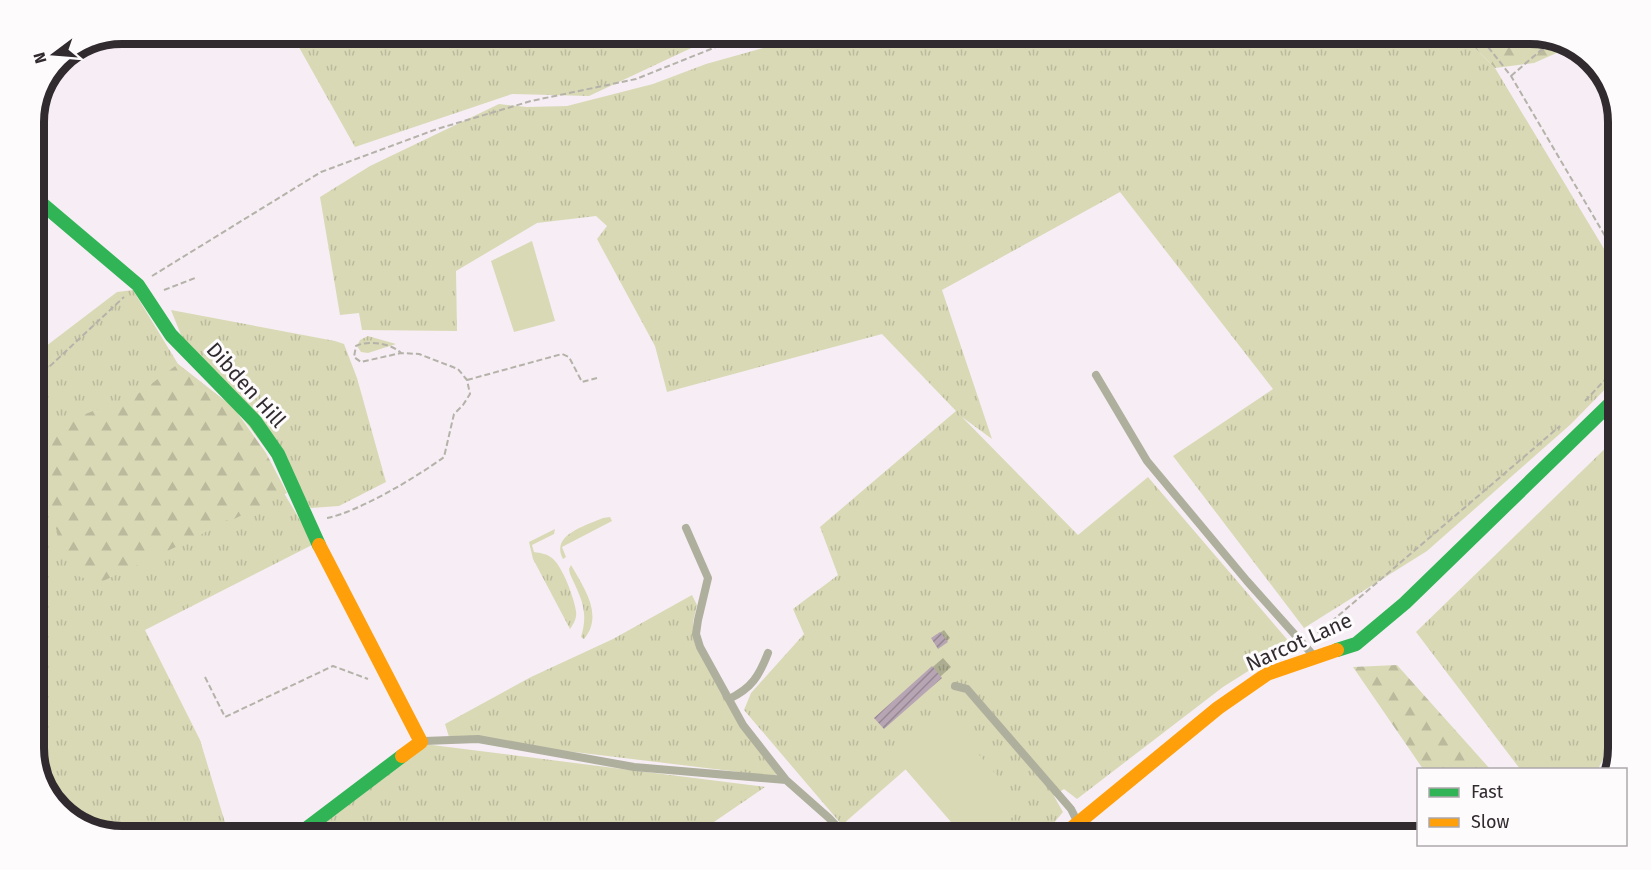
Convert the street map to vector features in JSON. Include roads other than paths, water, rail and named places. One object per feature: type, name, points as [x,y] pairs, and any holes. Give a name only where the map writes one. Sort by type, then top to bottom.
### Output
[{"type":"street","name":"Dibden Hill","points":[[44,205],[138,285],[171,335],[255,421],[278,454],[342,590],[421,742]]},
{"type":"street","name":"Narcot Lane","points":[[1074,826],[1218,708],[1267,675],[1356,644],[1405,603],[1607,406]]},
{"type":"street","points":[[310,826],[421,742]]},
{"type":"lane","points":[[1096,375],[1147,461],[1316,658]]},
{"type":"lane","points":[[686,528],[708,578],[696,634],[700,647],[743,725],[786,780],[836,826]]},
{"type":"lane","points":[[729,699],[744,692],[760,674],[768,653]]},
{"type":"lane","points":[[955,686],[967,689],[1071,809],[1081,826]]},
{"type":"lane","points":[[421,742],[478,739],[634,767],[786,780]]}]
